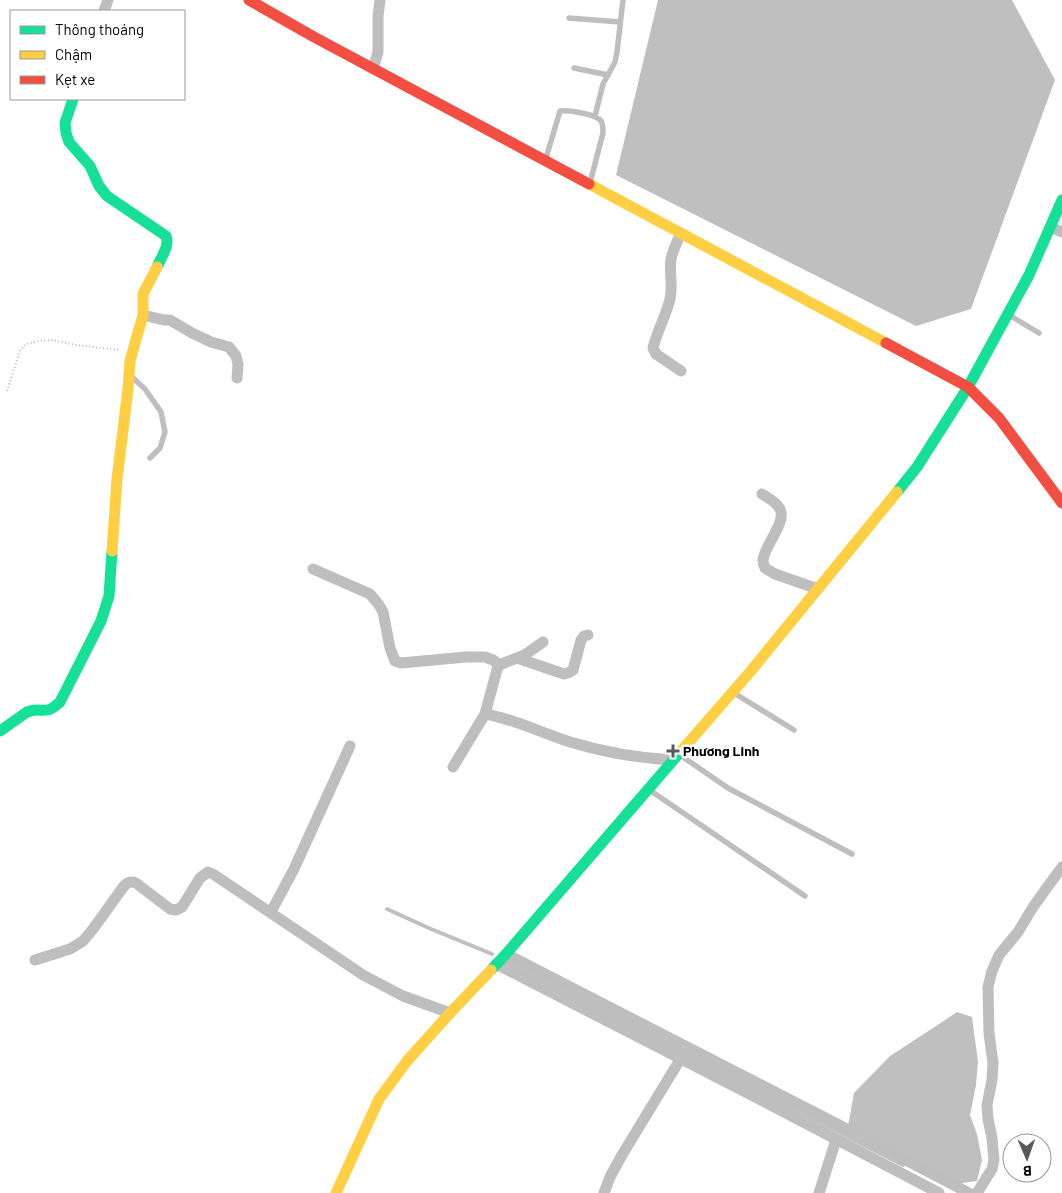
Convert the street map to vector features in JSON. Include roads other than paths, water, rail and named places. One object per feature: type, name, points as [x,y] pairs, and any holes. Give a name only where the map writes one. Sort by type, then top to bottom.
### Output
[{"type":"street","points":[[249,0],[373,69],[968,387],[999,418],[1062,503]]},
{"type":"street","points":[[373,69],[378,52],[380,0]]},
{"type":"street","points":[[0,731],[28,711],[46,712],[53,709],[60,702],[101,621],[109,596],[117,479],[132,351],[143,315],[142,294],[168,241],[166,236],[107,196],[99,186],[90,166],[69,142],[65,123],[73,100]]},
{"type":"street","points":[[336,1193],[380,1099],[407,1061],[506,954],[750,672],[917,467],[968,387],[1006,314],[1029,275],[1062,200]]},
{"type":"street","points":[[1050,227],[1062,232]]},
{"type":"street","points":[[681,233],[671,259],[672,290],[653,348],[656,354],[681,371]]},
{"type":"street","points":[[143,315],[170,320],[197,336],[229,347],[236,356],[238,364],[237,378]]},
{"type":"street","points":[[762,494],[776,503],[781,510],[781,519],[762,562],[764,568],[775,574],[818,589]]},
{"type":"street","points":[[313,569],[370,594],[383,612],[390,648],[395,661],[401,663],[485,657],[493,660],[498,666]]},
{"type":"street","points":[[517,658],[568,674],[573,670],[581,640],[584,636],[588,635]]},
{"type":"street","points":[[453,767],[485,714],[498,666],[526,654],[543,642]]},
{"type":"street","points":[[485,714],[500,717],[571,742],[622,754],[648,759],[676,757]]},
{"type":"street","points":[[271,912],[294,870],[350,746]]},
{"type":"street","points":[[977,1193],[992,1169],[994,1160],[987,1105],[992,1080],[988,1033],[988,987],[992,971],[999,955],[1018,932],[1062,867]]},
{"type":"street","points":[[35,960],[70,948],[83,941],[128,882],[136,883],[170,910],[176,910],[182,907],[200,878],[208,872],[271,912],[362,975],[403,996],[450,1013]]},
{"type":"street","points":[[506,954],[839,1124],[969,1193]]},
{"type":"street","points":[[496,964],[940,1193]]},
{"type":"street","points":[[604,1193],[622,1155],[680,1058]]},
{"type":"street","points":[[819,1193],[836,1140]]},
{"type":"lane","points":[[594,116],[603,84],[615,62],[623,0]]},
{"type":"lane","points":[[569,18],[620,22]]},
{"type":"lane","points":[[574,68],[608,75]]},
{"type":"lane","points":[[545,160],[560,111],[594,116],[600,120],[603,126],[603,133],[590,185]]},
{"type":"lane","points":[[1006,314],[1039,333]]},
{"type":"lane","points":[[129,373],[161,412],[165,432],[160,448],[150,458]]},
{"type":"lane","points":[[732,692],[794,730]]},
{"type":"lane","points":[[676,757],[728,788],[852,854]]},
{"type":"lane","points":[[648,788],[805,896]]},
{"type":"waterway","points":[[387,909],[492,954]]},
{"type":"waterway","points":[[506,962],[903,1165]]},
{"type":"place","name":"Phương Linh","points":[[673,751]]}]
